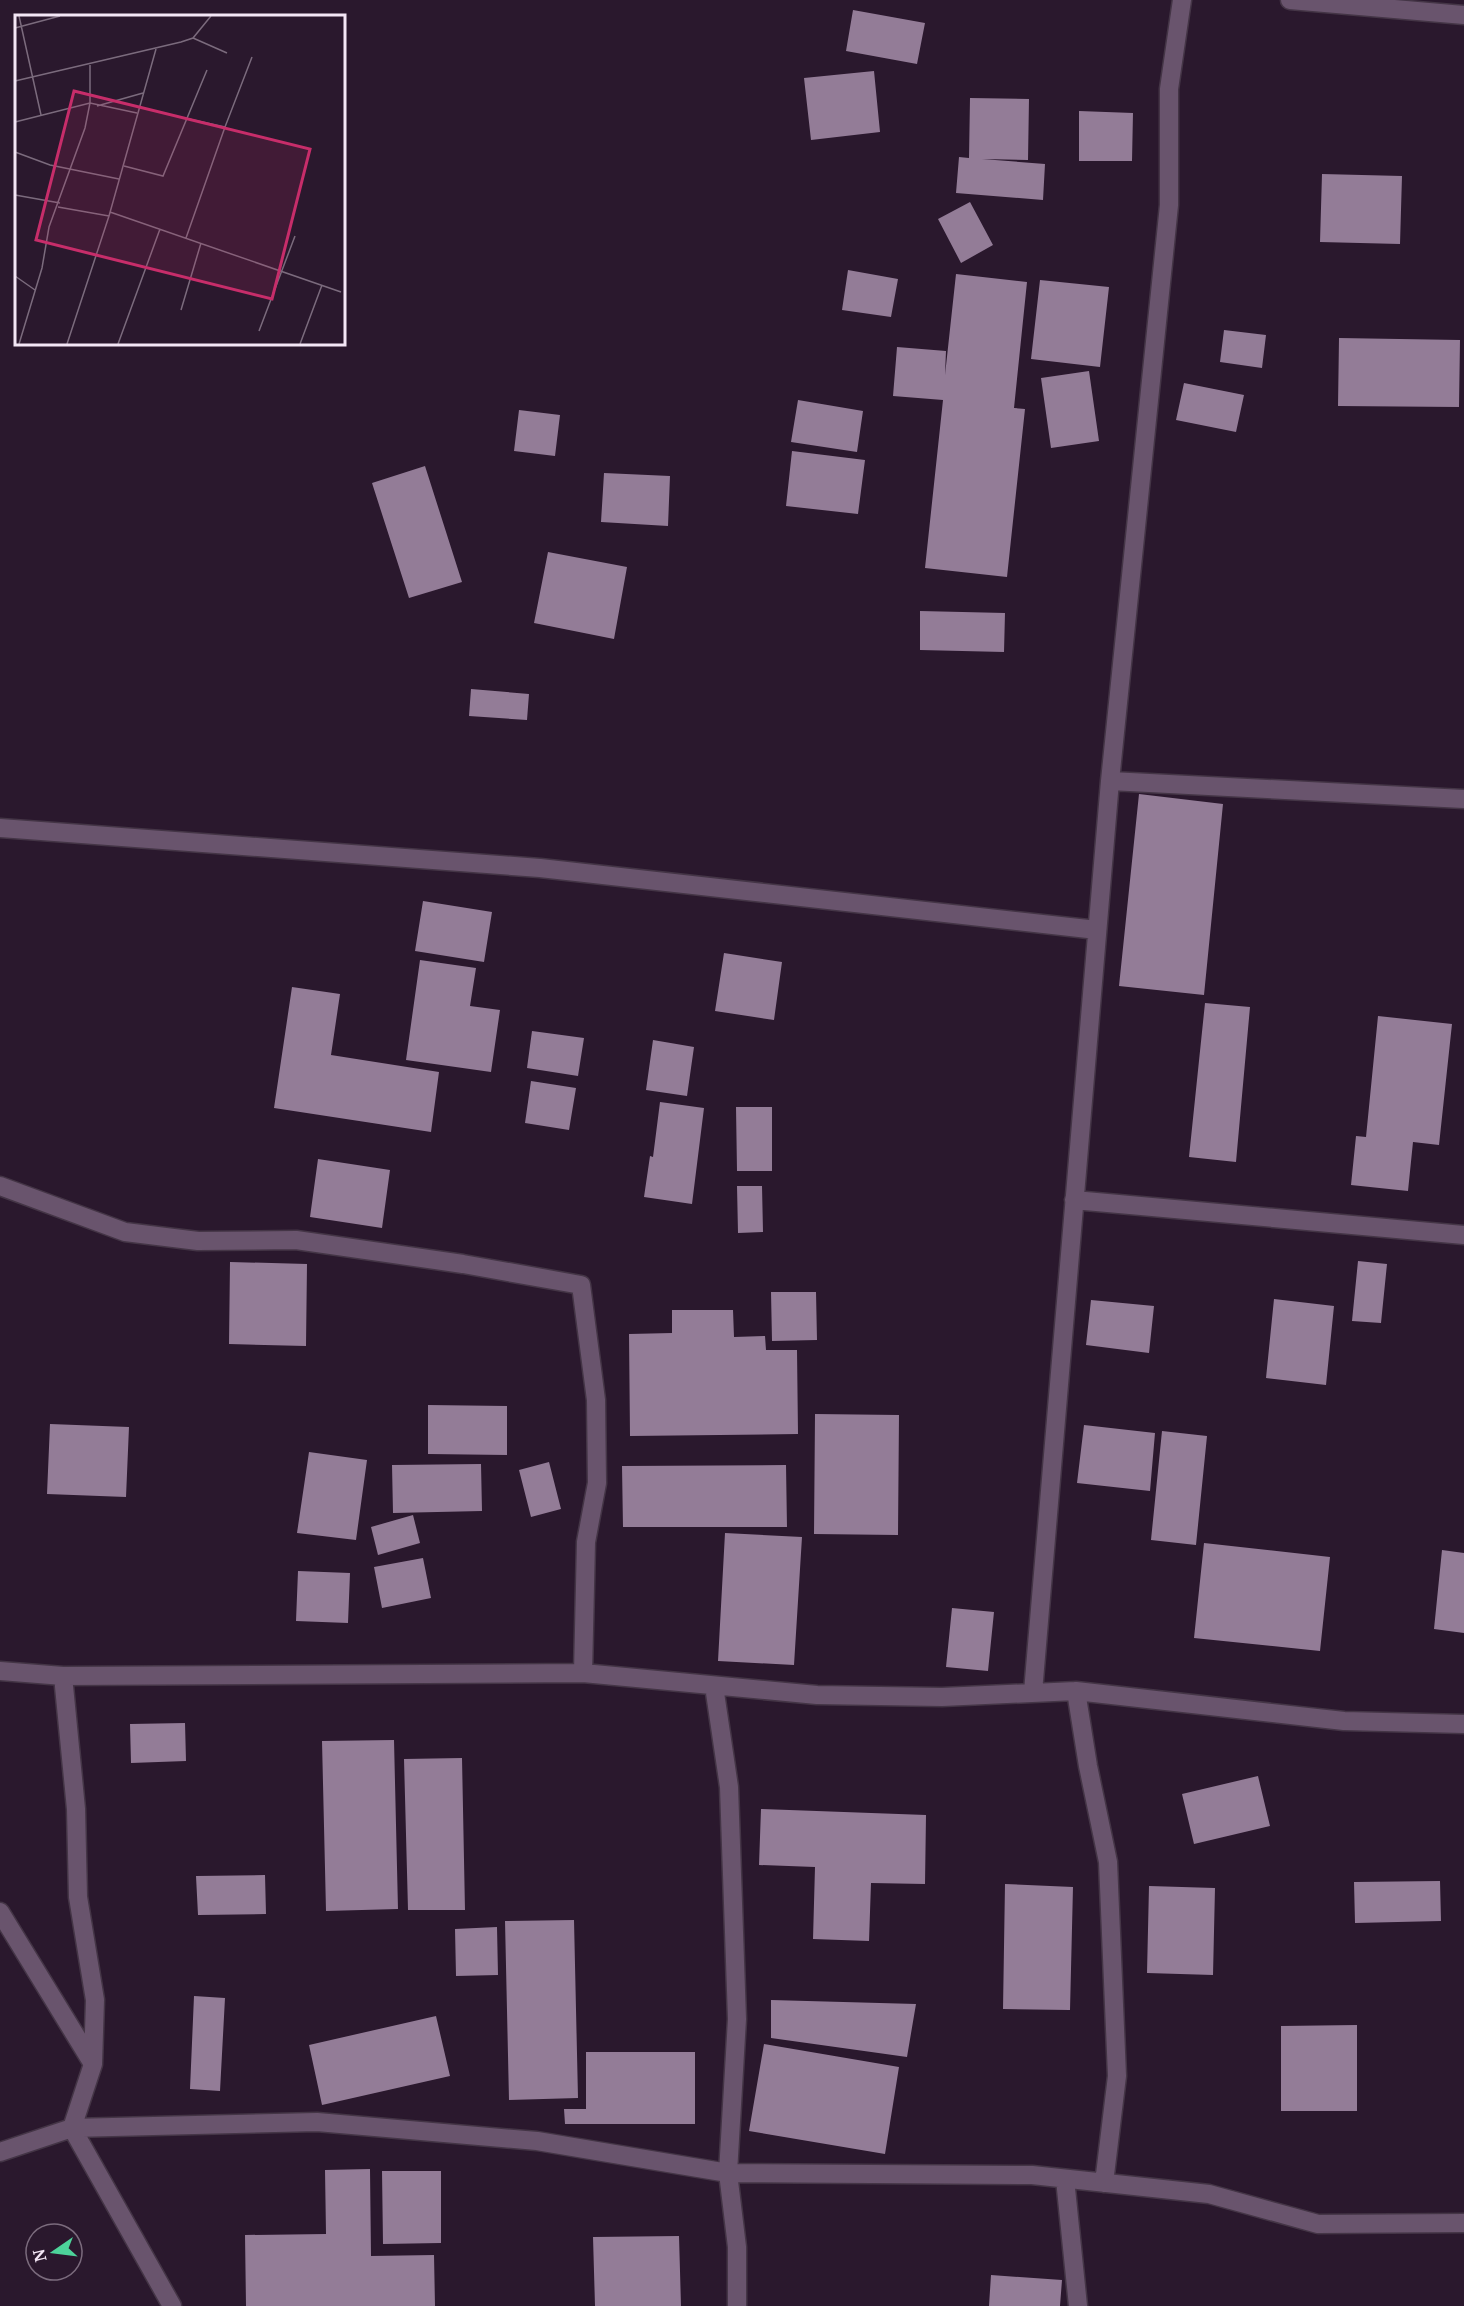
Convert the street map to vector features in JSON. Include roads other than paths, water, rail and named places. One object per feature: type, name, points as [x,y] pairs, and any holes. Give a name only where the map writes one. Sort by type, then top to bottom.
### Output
[{"type":"street","points":[[1033,1692],[1110,781],[1169,205],[1169,89],[1182,0]]},
{"type":"street","points":[[1290,0],[1464,15]]},
{"type":"street","points":[[1110,781],[1464,799]]},
{"type":"street","points":[[0,828],[540,868],[1097,930]]},
{"type":"street","points":[[0,1186],[125,1232],[198,1241],[296,1240],[463,1264],[581,1285],[596,1400],[597,1483],[586,1542],[583,1673]]},
{"type":"street","points":[[1074,1200],[1464,1234]]},
{"type":"street","points":[[0,1671],[63,1676],[583,1673],[840,1696],[942,1697],[1076,1691],[1344,1721],[1464,1724]]},
{"type":"street","points":[[63,1676],[76,1809],[78,1898],[95,2000],[93,2064],[72,2128],[172,2306]]},
{"type":"street","points":[[714,1686],[729,1787],[736,2008],[728,2174],[737,2247],[737,2306]]},
{"type":"street","points":[[1076,1691],[1088,1766],[1108,1862],[1117,2076],[1104,2183]]},
{"type":"street","points":[[0,1912],[93,2064]]},
{"type":"street","points":[[0,2152],[72,2128],[317,2122],[537,2141],[728,2174],[1032,2175],[1209,2193],[1318,2224],[1464,2223]]},
{"type":"street","points":[[1065,2180],[1078,2306]]}]
